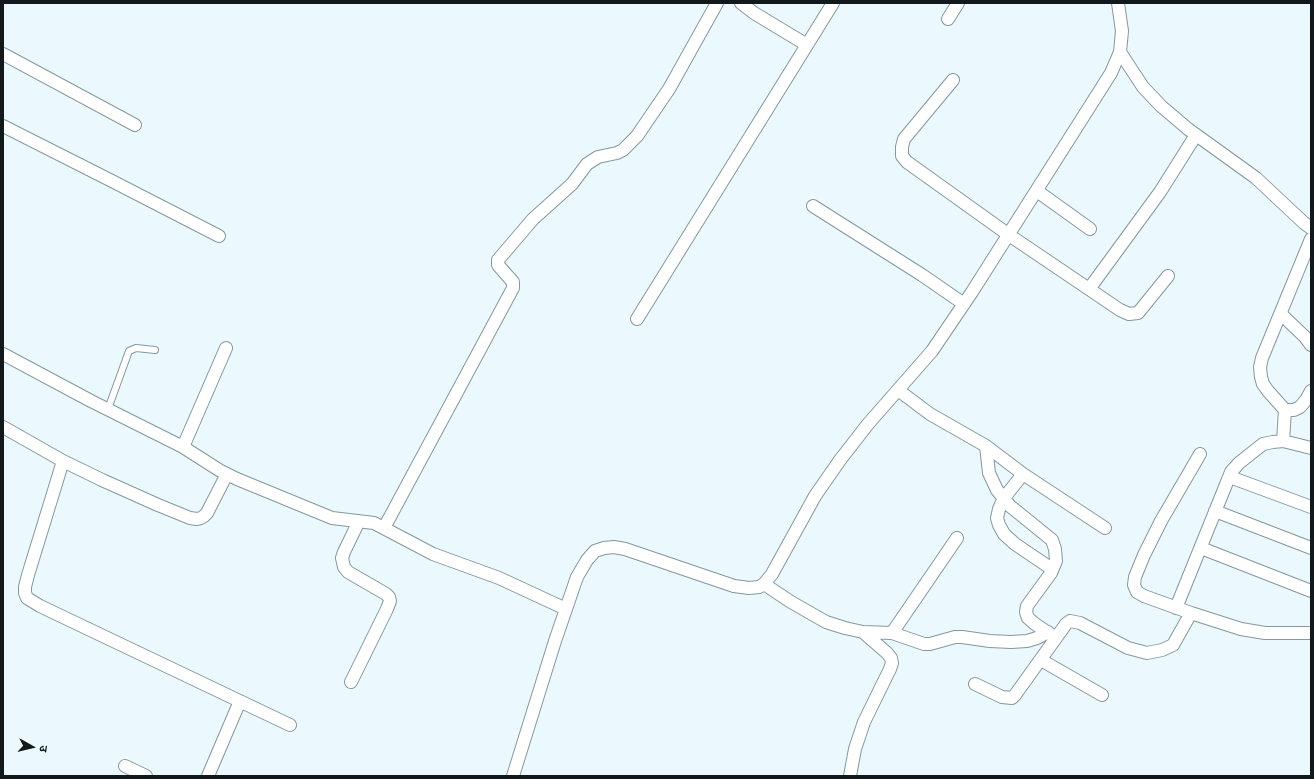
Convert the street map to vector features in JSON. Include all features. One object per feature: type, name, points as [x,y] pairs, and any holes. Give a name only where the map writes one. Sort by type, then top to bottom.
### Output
[{"type":"street","points":[[384,528],[512,288],[513,282],[498,265],[498,260],[533,219],[572,184],[587,164],[598,156],[617,153],[623,150],[637,136],[669,89],[717,3]]},
{"type":"street","points":[[741,3],[754,13],[807,45]]},
{"type":"street","points":[[636,319],[833,3]]},
{"type":"street","points":[[948,19],[958,3]]},
{"type":"street","points":[[513,776],[555,640],[577,577],[587,560],[595,551],[614,547],[625,549],[734,586],[749,588],[759,587],[764,584],[772,574],[815,496],[827,478],[844,454],[932,351],[1009,235],[1111,73],[1120,52],[1122,31],[1118,3]]},
{"type":"street","points":[[1120,52],[1147,92],[1161,106],[1196,135],[1256,178],[1311,228]]},
{"type":"street","points":[[3,54],[135,125]]},
{"type":"street","points":[[953,80],[904,139],[902,156],[906,162],[1009,235],[1120,310],[1129,314],[1138,313],[1168,276]]},
{"type":"street","points":[[3,126],[219,236]]},
{"type":"street","points":[[1089,289],[1160,192],[1196,135]]},
{"type":"street","points":[[1037,191],[1090,229]]},
{"type":"street","points":[[813,206],[922,275],[964,304]]},
{"type":"street","points":[[1282,442],[1285,410],[1263,384],[1260,367],[1262,358],[1311,239]]},
{"type":"street","points":[[1281,314],[1306,337],[1311,345]]},
{"type":"street","points":[[183,447],[226,348]]},
{"type":"street","points":[[3,354],[90,401],[183,447],[227,474],[323,515],[342,520],[374,523],[433,554],[499,578],[566,610]]},
{"type":"street","points":[[898,390],[930,414],[986,446],[1023,474],[1105,528]]},
{"type":"street","points":[[1285,410],[1294,410],[1300,407],[1311,391]]},
{"type":"street","points":[[3,427],[102,480],[190,518],[201,518],[207,513],[227,474]]},
{"type":"street","points":[[1176,608],[1215,511],[1238,463],[1263,444],[1282,442],[1311,448]]},
{"type":"street","points":[[986,446],[989,473],[997,490],[1010,506],[1052,540],[1055,549],[1056,561],[1027,606],[1026,612],[1028,618],[1051,635]]},
{"type":"street","points":[[1200,454],[1161,521],[1144,555],[1135,577],[1134,585],[1137,592],[1176,608],[1252,632],[1311,633]]},
{"type":"street","points":[[64,461],[28,575],[25,587],[27,598],[40,606],[290,725]]},
{"type":"street","points":[[1023,474],[1004,498],[997,518],[999,525],[1004,534],[1014,544],[1052,569]]},
{"type":"street","points":[[1230,477],[1311,507]]},
{"type":"street","points":[[1215,511],[1311,548]]},
{"type":"street","points":[[351,682],[388,609],[390,601],[386,594],[348,572],[344,566],[342,558],[344,552],[359,521]]},
{"type":"street","points":[[892,633],[957,538]]},
{"type":"street","points":[[1201,548],[1311,591]]},
{"type":"street","points":[[764,584],[791,602],[826,622],[864,632],[892,633],[924,644],[930,644],[955,637],[997,641],[1027,641],[1051,635],[1070,621],[1075,622],[1128,648],[1146,653],[1162,650],[1173,645],[1191,613]]},
{"type":"street","points":[[850,776],[855,749],[864,722],[892,663],[887,652],[864,632]]},
{"type":"street","points":[[975,684],[1002,697],[1012,698],[1041,660],[1051,635]]},
{"type":"street","points":[[1041,660],[1102,695]]},
{"type":"street","points":[[208,776],[240,701]]},
{"type":"street","points":[[125,766],[146,776]]},
{"type":"lane","points":[[108,409],[129,351],[136,348],[155,350]]}]
